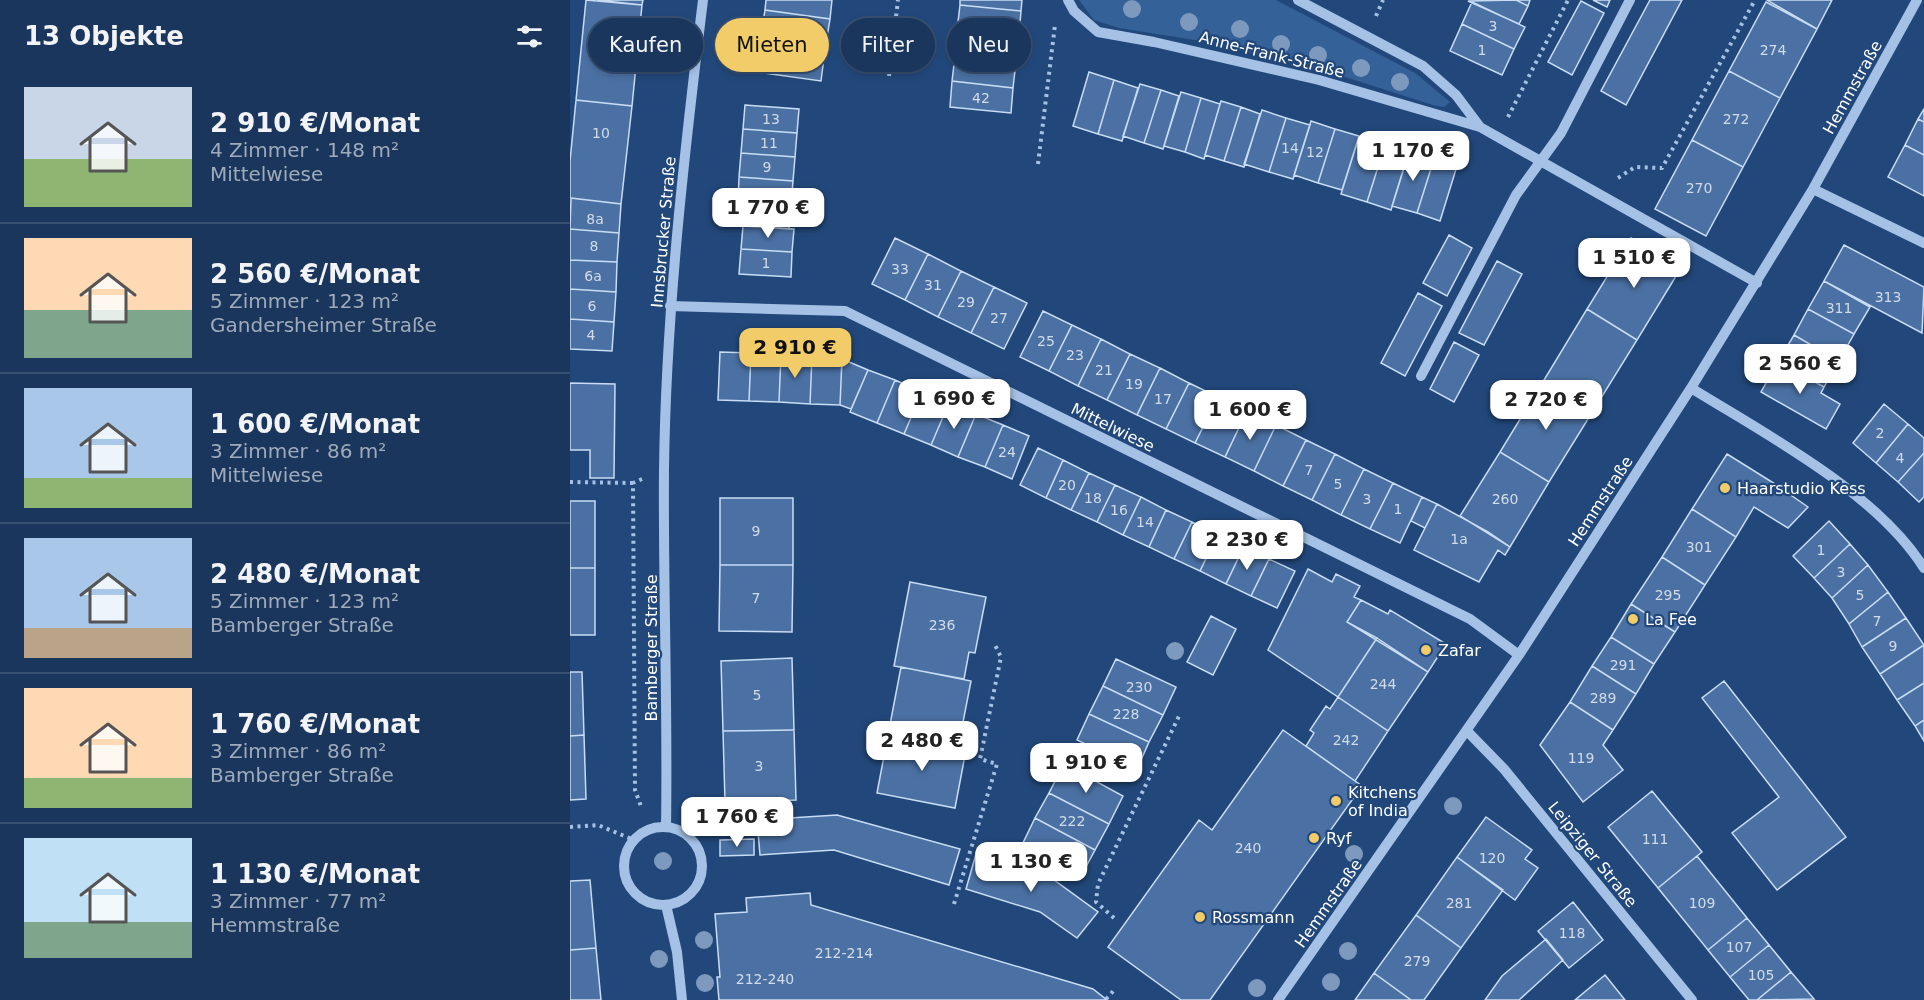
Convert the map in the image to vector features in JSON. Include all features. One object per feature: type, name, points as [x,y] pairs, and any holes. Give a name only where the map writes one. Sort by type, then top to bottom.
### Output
[{"type":"street","name":"Innsbrucker Straße","points":[[664,469],[670,306],[689,111],[704,0]]},
{"type":"street","name":"Anne-Frank-Straße","points":[[1068,0],[1074,11],[1098,32],[1154,42],[1319,80],[1480,127],[1757,283]]},
{"type":"street","name":"Anne-Frank-Straße","points":[[1299,0],[1423,66],[1456,95],[1480,127]]},
{"type":"street","points":[[1421,376],[1516,195],[1561,132],[1630,0]]},
{"type":"street","name":"Hemmstraße","points":[[1278,1000],[1519,655],[1691,388],[1813,189],[1917,0]]},
{"type":"street","points":[[1813,189],[1924,243]]},
{"type":"street","name":"Mittelwiese","points":[[670,306],[845,311],[1470,619],[1519,655]]},
{"type":"street","points":[[1691,388],[1844,486],[1884,519],[1924,568]]},
{"type":"street","name":"Bamberger Straße","points":[[664,469],[666,827]]},
{"type":"street","name":"Leipziger Straße","points":[[1467,731],[1504,769],[1692,1000]]},
{"type":"street","points":[[666,827],[678,831],[697,847],[702,872],[698,884],[679,902],[666,905],[653,904],[641,898],[631,889],[625,877],[625,857],[634,840],[649,830],[666,827]]},
{"type":"street","points":[[666,905],[677,952],[682,1000]]},
{"type":"path","points":[[889,76],[898,0]]},
{"type":"path","points":[[1498,137],[1568,0]]},
{"type":"path","points":[[1597,193],[1635,167],[1662,168],[1755,0]]},
{"type":"path","points":[[1038,164],[1056,24]]},
{"type":"path","points":[[570,482],[633,483],[664,469]]},
{"type":"path","points":[[633,483],[635,790],[649,830]]},
{"type":"path","points":[[954,904],[997,764],[980,759],[1001,657],[995,645]]},
{"type":"path","points":[[1114,918],[1096,902],[1098,884],[1180,714]]},
{"type":"path","points":[[570,827],[598,825],[634,840]]},
{"type":"path","points":[[1106,999],[1116,988]]},
{"type":"shaded area","points":[[1079,0],[1276,0],[1415,73],[1450,102],[1444,107],[1433,105],[1342,76],[1214,43],[1119,28],[1094,20]]},
{"type":"building","points":[[586,0],[642,5],[641,18],[588,18],[588,72],[635,72],[632,106],[576,100]]},
{"type":"building","points":[[597,0],[643,0],[642,5]]},
{"type":"building","points":[[766,0],[832,0],[830,19],[765,10]]},
{"type":"building","points":[[960,0],[1022,0],[1021,11],[960,5]]},
{"type":"building","points":[[1516,0],[1528,6],[1519,24],[1468,1]]},
{"type":"building","points":[[1516,0],[1530,0],[1528,6]]},
{"type":"building","points":[[1593,0],[1610,0],[1607,7]]},
{"type":"building","points":[[1650,0],[1682,0],[1626,105],[1601,91]]},
{"type":"building","points":[[1767,0],[1832,0],[1817,29]]},
{"type":"building","points":[[1581,1],[1604,13],[1572,75],[1548,62]]},
{"type":"building","points":[[1472,2],[1525,27],[1514,49],[1462,24]]},
{"type":"building","points":[[1766,2],[1817,29],[1780,98],[1729,71]]},
{"type":"building","points":[[960,5],[1021,11],[1020,18],[958,18]]},
{"type":"building","points":[[765,10],[823,18],[764,18]]},
{"type":"building","points":[[1462,24],[1514,49],[1502,75],[1450,51]]},
{"type":"building","points":[[1729,71],[1780,98],[1743,167],[1692,140]]},
{"type":"building","points":[[756,72],[822,72],[821,81]]},
{"type":"building","points":[[953,72],[1015,72],[1013,88],[952,81]]},
{"type":"building","points":[[1089,72],[1114,80],[1098,134],[1073,126]]},
{"type":"building","points":[[1114,80],[1138,88],[1122,141],[1098,134]]},
{"type":"building","points":[[952,81],[1013,88],[1011,113],[950,107]]},
{"type":"building","points":[[1140,84],[1161,90],[1144,143],[1123,136]]},
{"type":"building","points":[[1161,90],[1179,96],[1163,149],[1144,143]]},
{"type":"building","points":[[1181,92],[1201,98],[1185,152],[1164,146]]},
{"type":"building","points":[[1201,98],[1220,104],[1204,159],[1185,152]]},
{"type":"building","points":[[576,100],[632,106],[621,204],[570,198],[570,161]]},
{"type":"building","points":[[1221,101],[1241,107],[1224,161],[1205,155]]},
{"type":"building","points":[[745,105],[799,109],[797,133],[743,129]]},
{"type":"building","points":[[1241,107],[1260,114],[1244,167],[1224,161]]},
{"type":"building","points":[[1924,109],[1924,122],[1918,119]]},
{"type":"building","points":[[1262,110],[1286,118],[1269,172],[1244,164]]},
{"type":"building","points":[[1286,118],[1310,125],[1293,179],[1269,172]]},
{"type":"building","points":[[1918,119],[1924,122],[1924,155],[1905,145]]},
{"type":"building","points":[[1311,121],[1335,129],[1318,183],[1294,175]]},
{"type":"building","points":[[743,129],[797,133],[795,157],[741,153]]},
{"type":"building","points":[[1335,129],[1359,136],[1342,190],[1318,183]]},
{"type":"building","points":[[1358,140],[1384,148],[1367,202],[1341,194]]},
{"type":"building","points":[[1692,140],[1743,167],[1706,236],[1655,209]]},
{"type":"building","points":[[1905,145],[1924,155],[1924,196],[1888,177]]},
{"type":"building","points":[[1384,148],[1408,155],[1391,210],[1367,202]]},
{"type":"building","points":[[1409,151],[1434,159],[1417,213],[1392,206]]},
{"type":"building","points":[[741,153],[795,157],[793,181],[739,177]]},
{"type":"building","points":[[1434,159],[1457,166],[1440,221],[1417,213]]},
{"type":"building","points":[[739,177],[793,181],[791,205],[738,201]]},
{"type":"building","points":[[571,198],[621,204],[619,233],[570,229]]},
{"type":"building","points":[[738,201],[791,205],[789,229],[736,225]]},
{"type":"building","points":[[743,226],[794,229],[792,252],[741,249]]},
{"type":"building","points":[[570,229],[619,233],[617,262],[570,260]]},
{"type":"building","points":[[1449,235],[1472,248],[1447,296],[1423,283]]},
{"type":"building","points":[[895,238],[928,254],[905,300],[872,284]]},
{"type":"building","points":[[1631,238],[1681,268],[1637,340],[1587,309]]},
{"type":"building","points":[[1844,245],[1924,287],[1922,333],[1824,281]]},
{"type":"building","points":[[741,249],[792,252],[791,277],[739,274]]},
{"type":"building","points":[[928,254],[961,271],[938,317],[905,300]]},
{"type":"building","points":[[570,260],[617,262],[616,292],[570,289]]},
{"type":"building","points":[[1497,261],[1522,274],[1484,345],[1459,333]]},
{"type":"building","points":[[961,271],[994,287],[971,333],[938,317]]},
{"type":"building","points":[[1824,281],[1870,307],[1854,334],[1808,309]]},
{"type":"building","points":[[994,287],[1027,303],[1004,349],[971,333]]},
{"type":"building","points":[[570,289],[616,292],[614,322],[570,319]]},
{"type":"building","points":[[1418,293],[1442,306],[1405,376],[1381,363]]},
{"type":"building","points":[[1587,309],[1637,340],[1593,411],[1544,380]]},
{"type":"building","points":[[1808,309],[1854,334],[1839,361],[1794,335]]},
{"type":"building","points":[[1043,311],[1072,325],[1049,371],[1020,357]]},
{"type":"building","points":[[570,319],[614,322],[612,351],[570,349]]},
{"type":"building","points":[[1072,325],[1101,339],[1078,386],[1049,371]]},
{"type":"building","points":[[1794,335],[1839,361],[1824,387],[1778,362]]},
{"type":"building","points":[[1101,339],[1130,354],[1107,400],[1078,386]]},
{"type":"building","points":[[1454,342],[1479,355],[1454,402],[1430,389]]},
{"type":"building","points":[[720,352],[751,353],[749,401],[718,400]]},
{"type":"building","points":[[751,353],[781,354],[779,402],[749,401]]},
{"type":"building","points":[[781,354],[812,356],[810,404],[779,402]]},
{"type":"building","points":[[1130,354],[1160,368],[1137,415],[1107,400]]},
{"type":"building","points":[[812,356],[842,357],[840,405],[810,404]]},
{"type":"building","points":[[842,359],[868,370],[851,409],[840,405]]},
{"type":"building","points":[[1778,362],[1824,387],[1821,393],[1840,404],[1826,429],[1761,392]]},
{"type":"building","points":[[1160,368],[1189,383],[1166,429],[1137,415]]},
{"type":"building","points":[[868,370],[895,380],[877,423],[850,412]]},
{"type":"building","points":[[895,380],[922,392],[904,434],[877,423]]},
{"type":"building","points":[[1544,380],[1593,411],[1549,482],[1500,452]]},
{"type":"building","points":[[570,383],[615,384],[614,478],[590,478],[590,450],[570,450]]},
{"type":"building","points":[[1189,383],[1218,397],[1195,443],[1166,429]]},
{"type":"building","points":[[922,392],[949,403],[931,445],[904,434]]},
{"type":"building","points":[[1218,397],[1247,411],[1225,457],[1195,443]]},
{"type":"building","points":[[949,403],[976,414],[958,457],[931,445]]},
{"type":"building","points":[[1884,404],[1908,424],[1876,463],[1853,443]]},
{"type":"building","points":[[1247,411],[1276,425],[1254,471],[1225,457]]},
{"type":"building","points":[[976,414],[1003,425],[985,467],[958,457]]},
{"type":"building","points":[[1908,424],[1924,438],[1924,453],[1898,482],[1876,463]]},
{"type":"building","points":[[1003,425],[1029,436],[1012,479],[985,467]]},
{"type":"building","points":[[1276,425],[1306,440],[1283,486],[1254,471]]},
{"type":"building","points":[[1306,440],[1335,454],[1312,500],[1283,486]]},
{"type":"building","points":[[1038,448],[1063,460],[1046,498],[1020,485]]},
{"type":"building","points":[[1500,452],[1549,482],[1510,547],[1460,516]]},
{"type":"building","points":[[1924,453],[1924,497],[1919,502],[1898,482]]},
{"type":"building","points":[[1335,454],[1364,469],[1341,515],[1312,500]]},
{"type":"building","points":[[1727,454],[1808,507],[1788,528],[1754,507],[1736,537],[1692,509]]},
{"type":"building","points":[[1063,460],[1089,473],[1071,510],[1046,498]]},
{"type":"building","points":[[1364,469],[1393,483],[1370,529],[1341,515]]},
{"type":"building","points":[[1089,473],[1115,485],[1097,522],[1071,510]]},
{"type":"building","points":[[1393,483],[1422,497],[1400,543],[1370,529]]},
{"type":"building","points":[[1115,485],[1141,497],[1123,535],[1097,522]]},
{"type":"building","points":[[1141,497],[1166,510],[1149,547],[1123,535]]},
{"type":"building","points":[[1422,497],[1437,504],[1425,528],[1411,521]]},
{"type":"building","points":[[720,498],[793,498],[793,565],[720,565]]},
{"type":"building","points":[[570,501],[595,501],[595,568],[570,568]]},
{"type":"building","points":[[1437,504],[1510,547],[1505,555],[1498,550],[1479,582],[1414,550]]},
{"type":"building","points":[[1692,509],[1736,537],[1705,585],[1662,557]]},
{"type":"building","points":[[1166,510],[1192,522],[1174,559],[1149,547]]},
{"type":"building","points":[[1829,521],[1850,544],[1814,578],[1793,556]]},
{"type":"building","points":[[1192,522],[1218,534],[1200,571],[1174,559]]},
{"type":"building","points":[[1218,534],[1244,546],[1226,584],[1200,571]]},
{"type":"building","points":[[1850,544],[1868,565],[1832,598],[1814,578]]},
{"type":"building","points":[[1244,546],[1269,559],[1251,596],[1226,584]]},
{"type":"building","points":[[1662,557],[1705,585],[1675,632],[1631,604]]},
{"type":"building","points":[[1269,559],[1295,571],[1277,608],[1251,596]]},
{"type":"building","points":[[720,565],[793,565],[792,632],[719,631]]},
{"type":"building","points":[[1868,565],[1888,592],[1849,624],[1832,598]]},
{"type":"building","points":[[570,568],[595,568],[595,635],[570,635]]},
{"type":"building","points":[[1308,569],[1332,582],[1336,574],[1360,586],[1354,597],[1361,600],[1347,622],[1377,638],[1338,697],[1268,650]]},
{"type":"building","points":[[910,582],[986,597],[975,653],[969,652],[964,679],[894,666]]},
{"type":"building","points":[[1888,592],[1906,618],[1862,647],[1849,624]]},
{"type":"building","points":[[1361,600],[1388,614],[1390,610],[1446,644],[1428,672],[1347,622]]},
{"type":"building","points":[[1631,604],[1675,632],[1654,664],[1611,637]]},
{"type":"building","points":[[1211,616],[1236,629],[1213,675],[1187,662]]},
{"type":"building","points":[[1906,618],[1924,645],[1880,674],[1862,647]]},
{"type":"building","points":[[1611,637],[1654,664],[1636,694],[1592,666]]},
{"type":"building","points":[[1377,638],[1428,672],[1388,731],[1338,697]]},
{"type":"building","points":[[1924,645],[1924,683],[1897,700],[1880,674]]},
{"type":"building","points":[[792,658],[794,730],[723,731],[721,661]]},
{"type":"building","points":[[1116,659],[1176,687],[1163,715],[1103,686]]},
{"type":"building","points":[[1592,666],[1636,694],[1613,730],[1570,702]]},
{"type":"building","points":[[901,667],[971,681],[958,748],[888,735]]},
{"type":"building","points":[[570,672],[582,672],[584,735],[570,736]]},
{"type":"building","points":[[1724,681],[1846,837],[1777,890],[1732,833],[1779,797],[1702,698]]},
{"type":"building","points":[[1924,683],[1924,720],[1915,726],[1897,700]]},
{"type":"building","points":[[1103,686],[1163,715],[1149,742],[1089,714]]},
{"type":"building","points":[[1338,697],[1388,731],[1355,781],[1306,746],[1314,733],[1310,730],[1326,706],[1330,709]]},
{"type":"building","points":[[1570,702],[1613,730],[1603,745],[1623,770],[1583,802],[1540,745]]},
{"type":"building","points":[[1089,714],[1149,742],[1137,769],[1077,740]]},
{"type":"building","points":[[1924,720],[1924,741],[1915,726]]},
{"type":"building","points":[[794,730],[796,800],[725,802],[723,731]]},
{"type":"building","points":[[1283,730],[1362,786],[1210,1000],[1181,1000],[1108,947],[1199,820],[1212,830]]},
{"type":"building","points":[[584,735],[586,799],[570,800],[570,736]]},
{"type":"building","points":[[888,735],[966,750],[955,808],[877,793]]},
{"type":"building","points":[[1064,764],[1123,796],[1109,824],[1049,793]]},
{"type":"building","points":[[1652,791],[1702,852],[1658,888],[1608,827]]},
{"type":"building","points":[[1049,793],[1109,824],[1095,850],[1035,818]]},
{"type":"building","points":[[837,815],[960,849],[949,885],[834,850],[760,855],[757,820]]},
{"type":"building","points":[[1486,817],[1532,850],[1525,859],[1538,868],[1515,900],[1457,857]]},
{"type":"building","points":[[1035,818],[1095,850],[1081,876],[1022,845]]},
{"type":"building","points":[[754,839],[754,855],[720,856],[720,840]]},
{"type":"building","points":[[976,854],[1054,880],[1098,912],[1077,938],[1040,912],[966,889]]},
{"type":"building","points":[[1697,856],[1747,918],[1708,950],[1658,888]]},
{"type":"building","points":[[1457,857],[1503,890],[1461,948],[1416,915]]},
{"type":"building","points":[[590,880],[596,948],[570,950],[570,881]]},
{"type":"building","points":[[810,893],[811,905],[1093,989],[1107,1000],[719,1000],[717,977],[720,977],[715,914],[747,912],[746,898]]},
{"type":"building","points":[[1573,902],[1603,940],[1569,968],[1538,931]]},
{"type":"building","points":[[1416,915],[1461,948],[1424,1000],[1411,1000],[1374,973]]},
{"type":"building","points":[[1747,918],[1769,945],[1730,977],[1708,950]]},
{"type":"building","points":[[1546,939],[1563,960],[1519,1000],[1485,1000],[1502,976]]},
{"type":"building","points":[[1769,945],[1791,972],[1757,1000],[1749,1000],[1730,977]]},
{"type":"building","points":[[596,948],[601,1000],[570,1000],[570,950]]},
{"type":"building","points":[[1791,972],[1814,999],[1757,1000]]},
{"type":"building","points":[[1374,973],[1411,1000],[1355,1000]]},
{"type":"building","points":[[1605,975],[1625,1000],[1575,1000]]},
{"type":"place","name":"Haarstudio Kess","points":[[1725,488]]},
{"type":"place","name":"La Fee","points":[[1633,619]]},
{"type":"place","name":"Zafar","points":[[1426,650]]},
{"type":"place","name":"Kitchens of India","points":[[1336,801]]},
{"type":"place","name":"Ryf","points":[[1314,838]]},
{"type":"place","name":"Rossmann","points":[[1200,917]]}]
